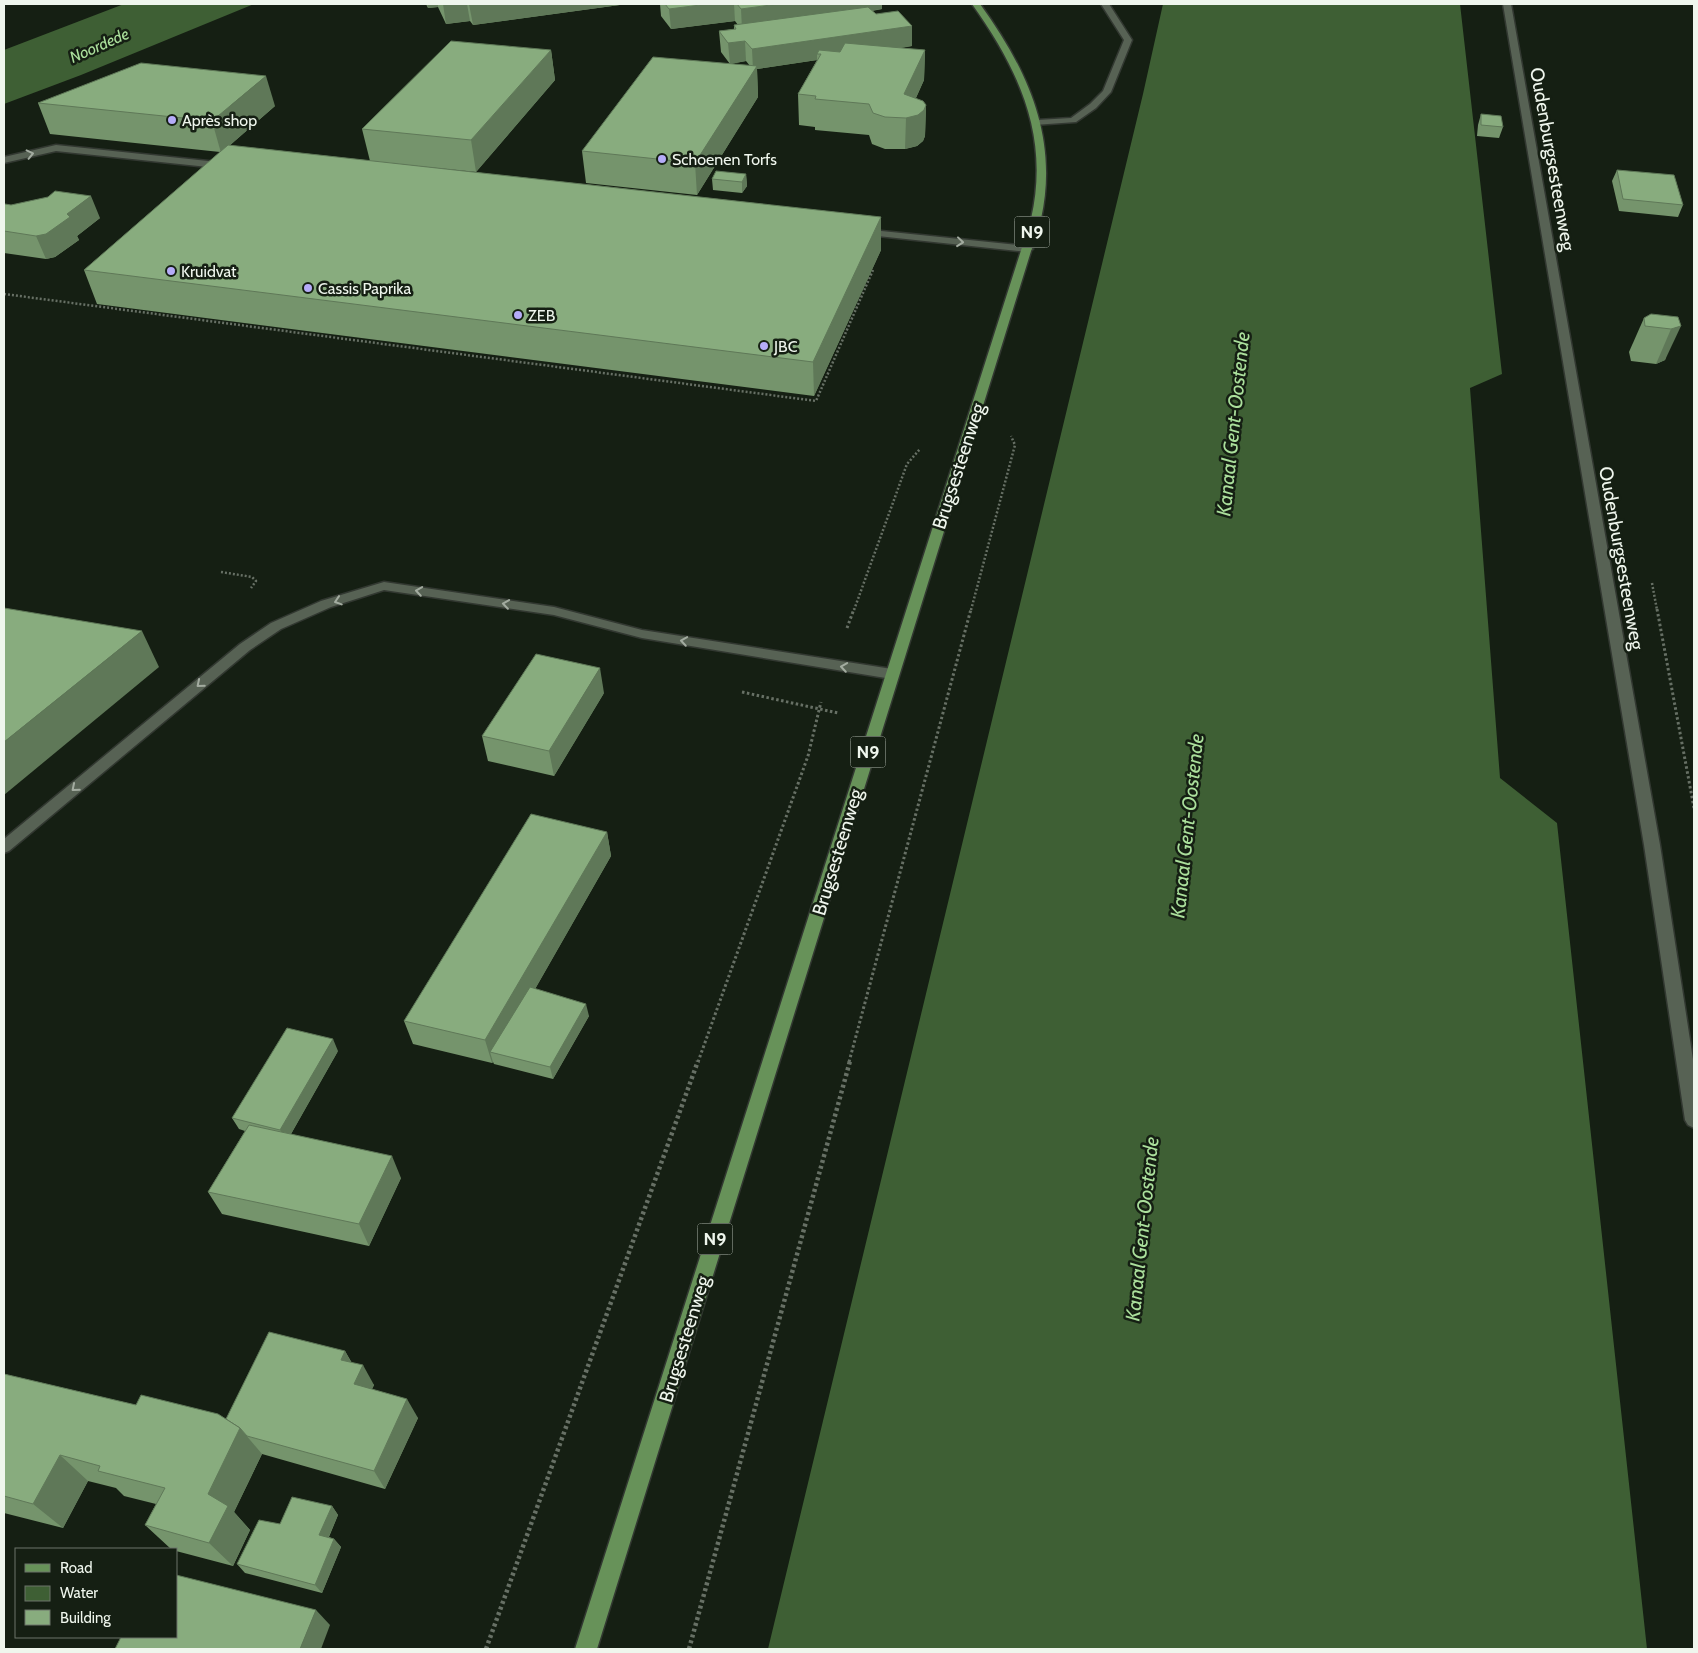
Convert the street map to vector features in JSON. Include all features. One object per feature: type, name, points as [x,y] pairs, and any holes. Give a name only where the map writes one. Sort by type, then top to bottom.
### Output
[{"type":"main road","name":"Brugsesteenweg","points":[[586,1649],[892,674],[1028,249],[1038,209],[1041,162],[1037,123],[1028,90],[999,33],[976,4]]},
{"type":"street","points":[[1037,123],[1073,120],[1093,106],[1107,92],[1128,40],[1105,4]]},
{"type":"street","name":"Oudenburgsesteenweg","points":[[1507,4],[1652,845],[1694,1120]]},
{"type":"street","points":[[4,160],[56,148],[231,166]]},
{"type":"street","points":[[849,230],[1028,249]]},
{"type":"street","points":[[4,847],[253,642],[276,626],[318,608],[384,586],[554,611],[642,634],[892,674]]},
{"type":"path","points":[[4,294],[250,328],[816,401],[888,235]]},
{"type":"path","points":[[140,313],[144,310]]},
{"type":"path","points":[[178,318],[182,314]]},
{"type":"path","points":[[250,328],[254,324]]},
{"type":"path","points":[[360,342],[364,338]]},
{"type":"path","points":[[473,356],[475,352]]},
{"type":"path","points":[[689,1649],[789,1286],[1014,445],[989,371]]},
{"type":"path","points":[[642,378],[645,374]]},
{"type":"path","points":[[704,386],[706,382]]},
{"type":"path","points":[[486,1649],[808,756],[818,709],[906,464],[926,443]]},
{"type":"path","points":[[221,572],[252,577],[256,581],[251,588]]},
{"type":"water","name":"Noordede","points":[[124,4],[254,4],[81,75],[4,104],[4,50]]},
{"type":"water","name":"Kanaal Gent-Oostende","points":[[1163,4],[1460,4],[1502,374],[1470,388],[1500,778],[1557,823],[1647,1649],[768,1649],[1143,94]]},
{"type":"building","points":[[665,4],[708,4],[669,9]]},
{"type":"building","points":[[737,4],[778,4],[741,9]]},
{"type":"building","points":[[868,7],[876,14],[898,11],[912,26],[752,49],[745,41],[728,43],[719,31],[736,29],[734,25]]},
{"type":"building","points":[[451,41],[551,50],[471,140],[362,129]]},
{"type":"building","points":[[845,43],[925,50],[904,94],[923,101],[926,105],[924,110],[918,115],[906,118],[885,117],[873,113],[869,104],[815,99],[816,96],[798,94],[821,54],[817,54],[819,50],[840,52]]},
{"type":"building","points":[[653,57],[757,66],[695,163],[582,151]]},
{"type":"building","points":[[141,63],[266,76],[212,121],[38,103]]},
{"type":"building","points":[[1481,114],[1501,116],[1503,127],[1481,125]]},
{"type":"building","points":[[228,145],[881,217],[813,362],[84,270]]},
{"type":"building","points":[[1617,170],[1674,175],[1683,205],[1623,199]]},
{"type":"building","points":[[716,171],[746,174],[742,182],[712,179]]},
{"type":"building","points":[[55,191],[91,196],[67,214],[70,217],[46,234],[36,236],[4,231],[5,204],[11,205],[48,197]]},
{"type":"building","points":[[1651,314],[1678,317],[1681,326],[1671,329],[1645,326],[1644,318]]},
{"type":"building","points":[[4,608],[142,631],[4,742]]},
{"type":"building","points":[[536,654],[600,668],[549,751],[482,736]]},
{"type":"building","points":[[531,814],[607,832],[485,1040],[404,1021]]},
{"type":"building","points":[[530,987],[586,1004],[550,1067],[490,1052]]},
{"type":"building","points":[[287,1028],[333,1039],[280,1130],[232,1118]]},
{"type":"building","points":[[249,1125],[392,1156],[359,1224],[208,1192]]},
{"type":"building","points":[[269,1332],[345,1351],[341,1360],[363,1365],[354,1384],[407,1399],[374,1471],[247,1436],[240,1428],[226,1419]]},
{"type":"building","points":[[4,1374],[136,1405],[141,1395],[218,1414],[240,1428],[208,1494],[228,1506],[209,1543],[145,1525],[165,1488],[98,1471],[100,1466],[60,1455],[33,1504],[4,1496]]},
{"type":"building","points":[[292,1497],[332,1506],[319,1535],[334,1539],[315,1585],[237,1564],[259,1520],[280,1524]]},
{"type":"building","points":[[178,1576],[316,1610],[300,1649],[115,1649],[120,1638],[178,1638]]},
{"type":"place","name":"Après shop","points":[[172,120]]},
{"type":"place","name":"Schoenen Torfs","points":[[662,159]]},
{"type":"place","name":"Kruidvat","points":[[171,271]]},
{"type":"place","name":"Cassis Paprika","points":[[308,288]]},
{"type":"place","name":"ZEB","points":[[518,315]]},
{"type":"place","name":"JBC","points":[[764,346]]}]
